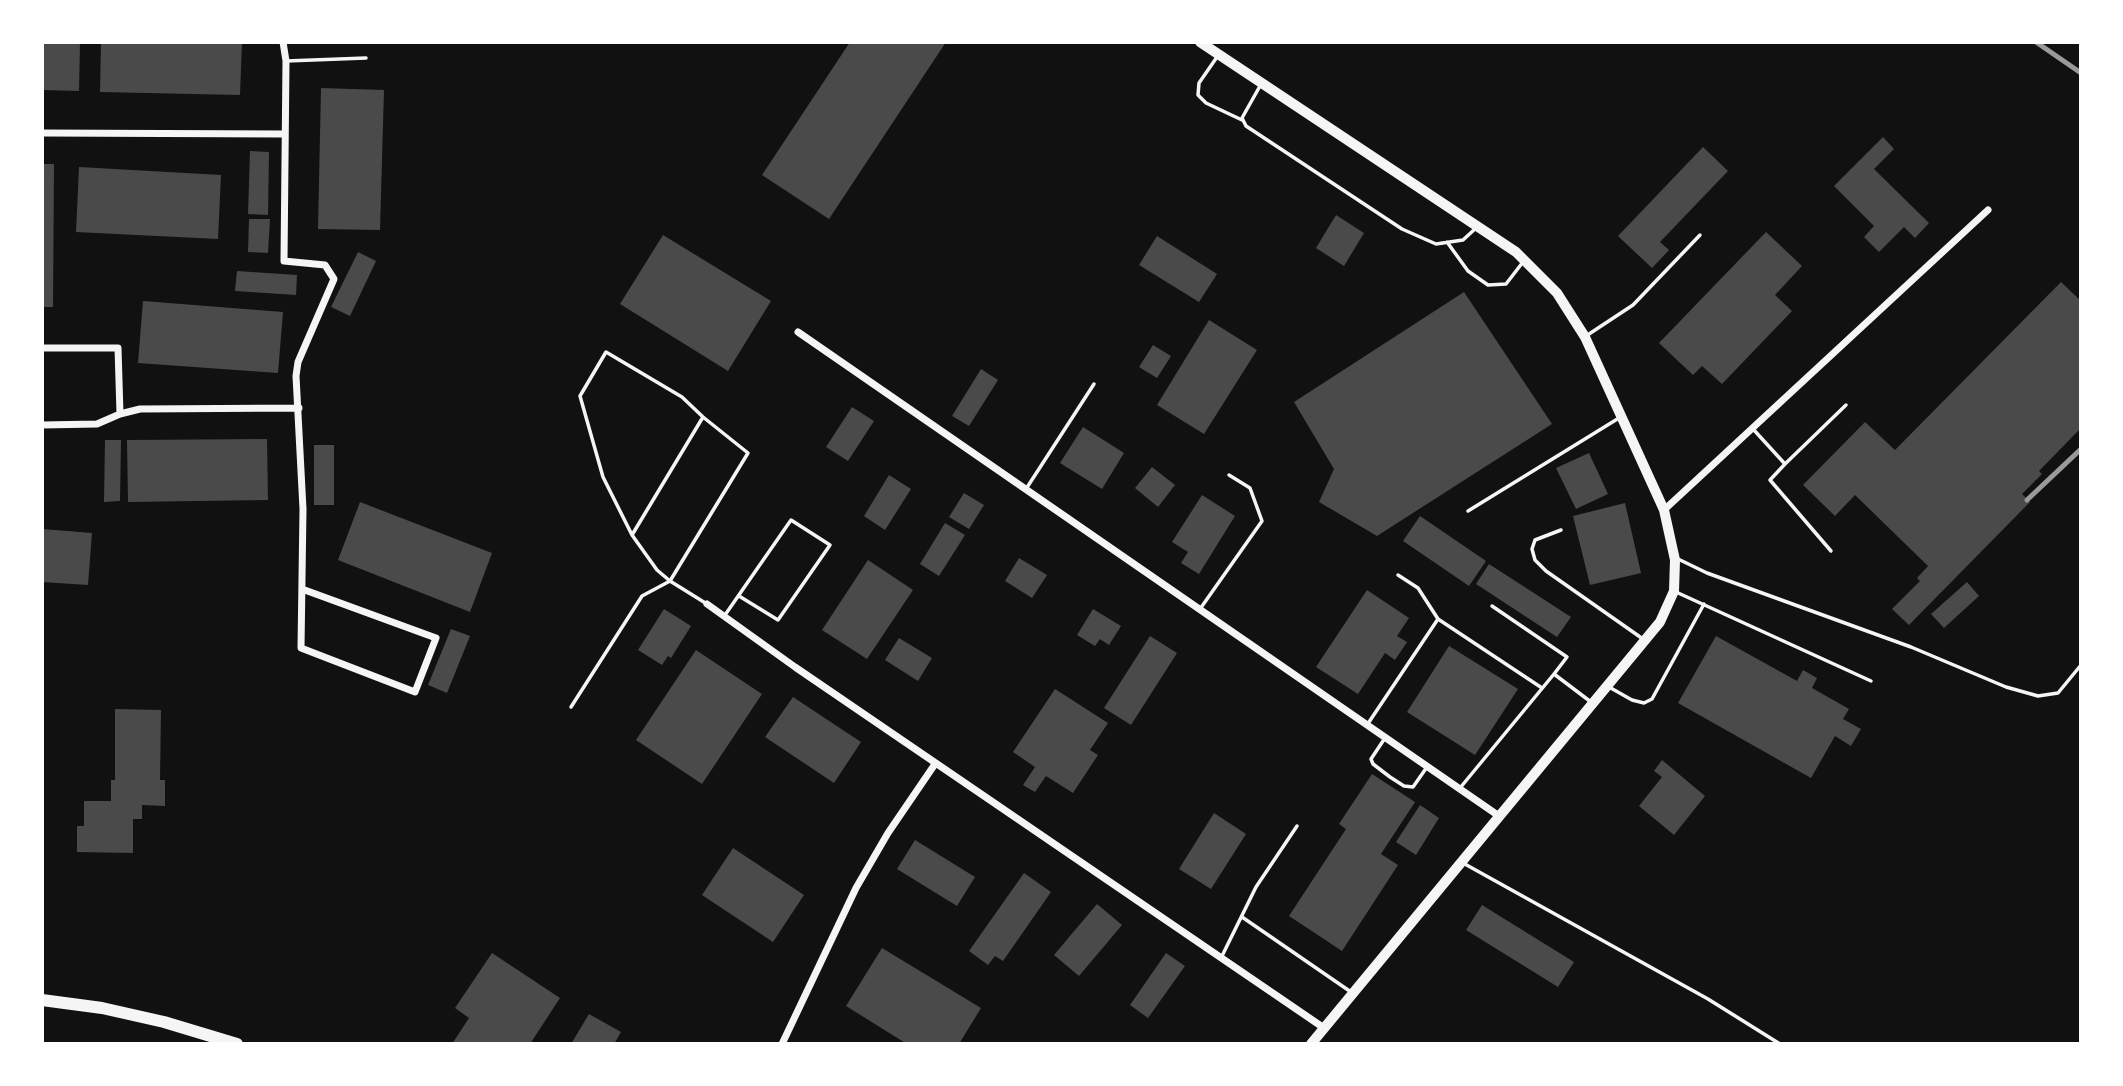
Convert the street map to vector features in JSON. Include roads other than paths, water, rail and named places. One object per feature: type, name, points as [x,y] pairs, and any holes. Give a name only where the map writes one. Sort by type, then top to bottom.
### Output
[{"type":"highway","points":[[42,1000],[102,1008],[164,1021],[237,1044]]},
{"type":"main road","points":[[1200,42],[1516,252],[1557,293],[1585,337],[1664,510],[1674,557],[1674,591],[1660,622],[1311,1044]]},
{"type":"street","points":[[283,42],[286,61],[284,261],[325,265],[334,279],[298,362],[296,376],[303,509],[301,648],[415,691],[436,638],[302,589]]},
{"type":"street","points":[[42,133],[285,134]]},
{"type":"street","points":[[1664,510],[1988,210]]},
{"type":"street","points":[[798,332],[1499,816]]},
{"type":"street","points":[[42,348],[118,348],[120,414]]},
{"type":"street","points":[[42,425],[97,424],[120,414],[140,410],[299,408]]},
{"type":"street","points":[[707,604],[935,764],[1324,1028]]},
{"type":"street","points":[[782,1044],[856,888],[888,833],[935,764]]},
{"type":"lane","points":[[1219,54],[1199,83],[1198,95],[1206,103],[1244,120]]},
{"type":"lane","points":[[286,61],[366,58]]},
{"type":"lane","points":[[1262,83],[1242,118],[1246,126],[1402,229],[1436,244],[1463,240],[1477,226]]},
{"type":"lane","points":[[1585,337],[1633,305],[1700,235]]},
{"type":"lane","points":[[1447,242],[1468,271],[1488,285],[1506,284],[1524,260]]},
{"type":"lane","points":[[571,707],[642,596],[670,581],[747,453],[682,397],[606,352],[580,396],[603,477],[632,535],[657,570],[670,581],[707,604]]},
{"type":"lane","points":[[1025,491],[1094,384]]},
{"type":"lane","points":[[1831,551],[1770,480],[1846,405]]},
{"type":"lane","points":[[632,535],[703,417]]},
{"type":"lane","points":[[1468,511],[1621,417]]},
{"type":"lane","points":[[1753,429],[1785,464]]},
{"type":"lane","points":[[1199,611],[1262,521],[1250,488],[1229,475]]},
{"type":"lane","points":[[724,617],[791,520],[830,545],[778,620],[739,596]]},
{"type":"lane","points":[[1561,530],[1535,540],[1532,549],[1535,560],[1546,571],[1645,640]]},
{"type":"lane","points":[[1674,557],[1707,573],[1899,643],[2006,687],[2038,696],[2058,693],[2081,665]]},
{"type":"lane","points":[[1398,575],[1418,588],[1438,619],[1542,688]]},
{"type":"lane","points":[[1674,591],[1871,681]]},
{"type":"lane","points":[[1607,686],[1632,700],[1644,703],[1652,699],[1704,604]]},
{"type":"lane","points":[[1459,789],[1567,657],[1492,606]]},
{"type":"lane","points":[[1367,726],[1438,619]]},
{"type":"lane","points":[[1554,674],[1593,703]]},
{"type":"lane","points":[[1385,738],[1371,759],[1373,764],[1390,777],[1404,786],[1413,787],[1427,767]]},
{"type":"lane","points":[[1221,958],[1256,887],[1297,826]]},
{"type":"lane","points":[[1461,862],[1708,999],[1780,1044]]},
{"type":"lane","points":[[1241,916],[1353,993]]},
{"type":"railway","points":[[2036,42],[2081,73]]},
{"type":"railway","points":[[2027,500],[2081,449]]}]
